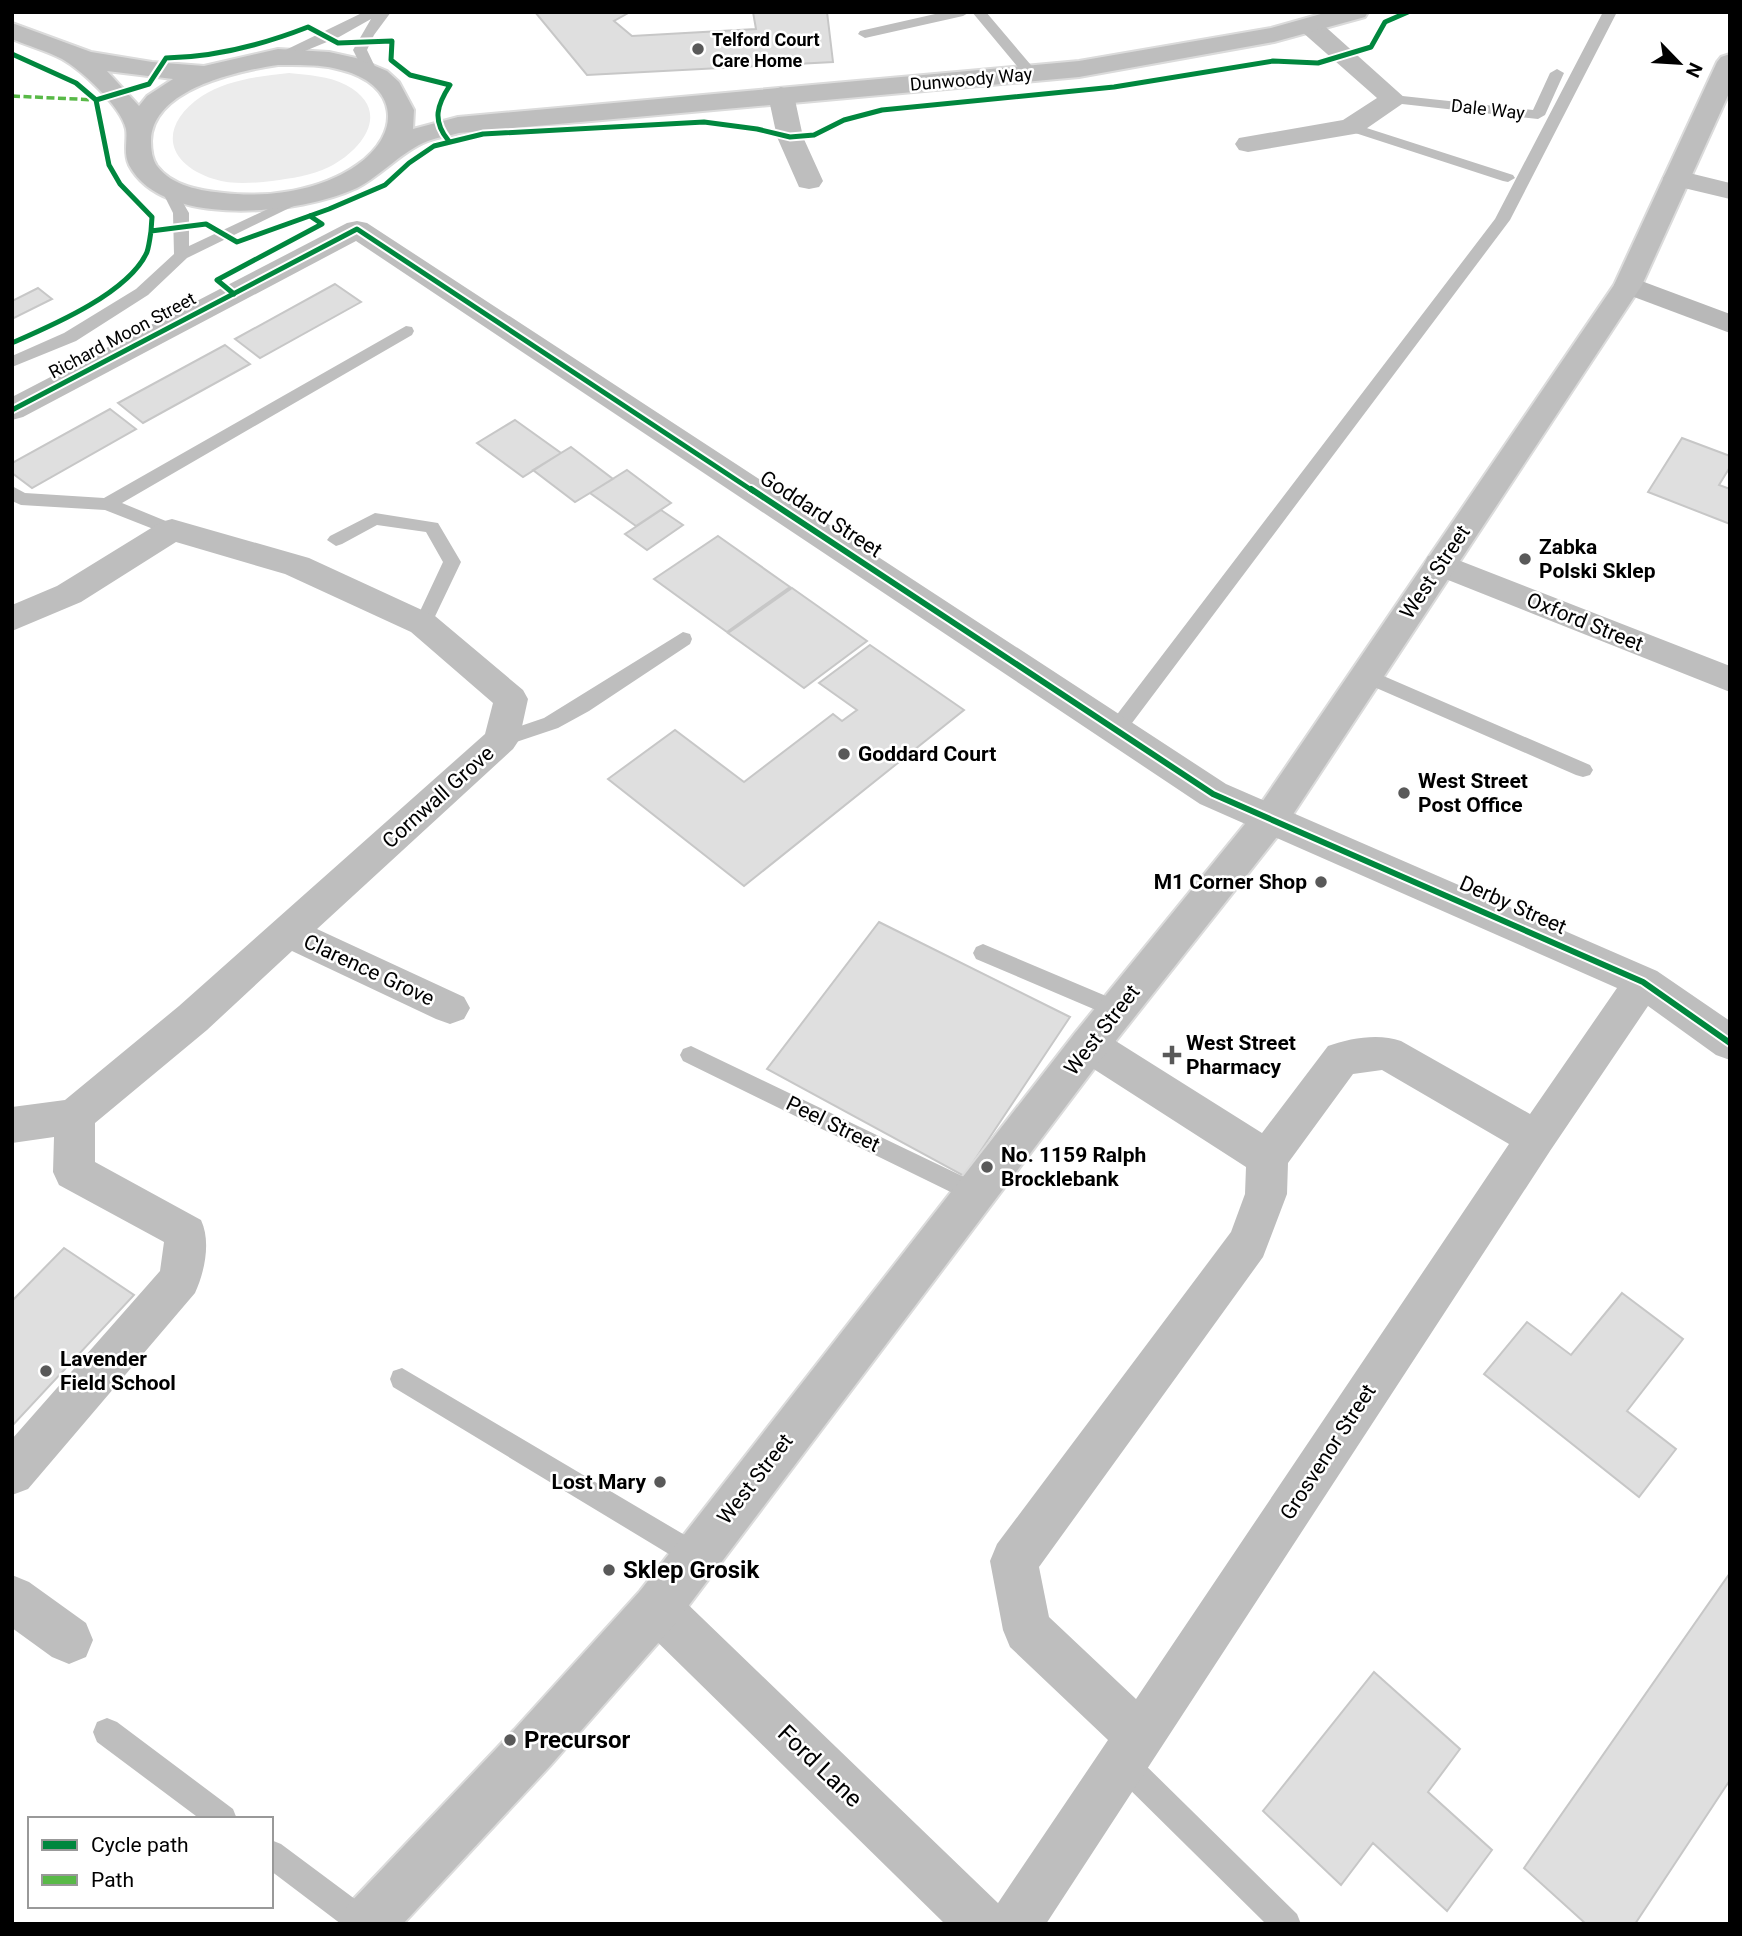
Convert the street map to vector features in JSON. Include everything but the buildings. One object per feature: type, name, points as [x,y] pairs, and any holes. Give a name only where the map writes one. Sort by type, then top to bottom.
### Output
[{"type":"street","name":"Dunwoody Way","points":[[167,187],[196,198],[231,204],[270,202],[309,196],[349,180],[417,136],[458,125],[1079,69],[1274,35],[1356,12]]},
{"type":"street","points":[[1248,144],[1351,127],[1393,99],[1310,26]]},
{"type":"street","points":[[12,30],[68,53],[158,71],[204,74]]},
{"type":"street","points":[[68,53],[110,84],[128,105],[139,129]]},
{"type":"street","points":[[167,187],[146,170],[136,150],[139,129],[151,108],[174,89],[204,74],[227,65],[278,57],[312,57],[343,62],[370,71],[394,90],[404,111],[399,136],[381,159]]},
{"type":"street","name":"West Street","points":[[366,1924],[533,1748],[657,1608],[1089,1045],[1271,817],[1628,285],[1729,63]]},
{"type":"street","name":"Dunwoody Way","points":[[394,90],[438,103],[580,112]]},
{"type":"street","points":[[781,95],[790,137],[809,181]]},
{"type":"street","points":[[1677,178],[1730,191]]},
{"type":"street","name":"Goddard Street","points":[[357,229],[1213,793],[1271,817]]},
{"type":"street","name":"Richard Moon Street","points":[[12,410],[357,229]]},
{"type":"street","points":[[1628,285],[1730,324]]},
{"type":"street","points":[[12,619],[69,594],[172,530]]},
{"type":"street","name":"Cornwall Grove","points":[[75,1116],[193,1018],[501,740],[511,699],[423,624],[297,566],[172,530]]},
{"type":"street","name":"Oxford Street","points":[[1440,564],[1730,680]]},
{"type":"street","name":"Derby Street","points":[[1271,817],[1643,982],[1730,1043]]},
{"type":"street","name":"Clarence Grove","points":[[288,932],[450,1008]]},
{"type":"street","name":"Grosvenor Street","points":[[1015,1924],[1536,1138],[1643,982]]},
{"type":"street","points":[[1089,1045],[1267,1158]]},
{"type":"street","points":[[1131,1750],[1027,1630],[1014,1561],[1248,1243],[1266,1194],[1267,1158],[1342,1058],[1387,1053],[1536,1138]]},
{"type":"street","points":[[12,1125],[75,1116],[74,1172],[186,1233],[180,1279],[12,1473]]},
{"type":"street","points":[[12,1599],[69,1640]]},
{"type":"street","name":"Ford Lane","points":[[657,1608],[983,1924]]},
{"type":"lane","points":[[278,57],[334,34],[375,12]]},
{"type":"lane","points":[[370,71],[360,50],[367,34],[384,12]]},
{"type":"lane","points":[[865,34],[964,12]]},
{"type":"lane","points":[[979,12],[1031,74]]},
{"type":"lane","points":[[1116,730],[1502,220],[1610,12]]},
{"type":"lane","name":"Dale Way","points":[[1393,99],[1538,115],[1558,73]]},
{"type":"lane","points":[[1351,127],[1508,178]]},
{"type":"lane","points":[[167,187],[181,213],[182,254]]},
{"type":"lane","points":[[12,362],[70,337],[142,292],[182,254],[309,196]]},
{"type":"lane","points":[[107,503],[406,331]]},
{"type":"lane","points":[[12,492],[21,499],[107,503],[172,530]]},
{"type":"lane","points":[[336,540],[375,519],[432,527],[452,562],[423,624]]},
{"type":"lane","points":[[501,740],[551,723],[582,706],[682,639]]},
{"type":"lane","points":[[1366,675],[1583,770]]},
{"type":"lane","points":[[983,953],[1117,1010]]},
{"type":"lane","name":"Peel Street","points":[[691,1055],[975,1193]]},
{"type":"lane","points":[[402,1379],[696,1556]]},
{"type":"lane","points":[[107,1732],[220,1817]]},
{"type":"lane","points":[[1131,1750],[1287,1924]]},
{"type":"lane","points":[[273,1855],[366,1924]]},
{"type":"shaded area","points":[[289,73],[318,76],[339,82],[360,95],[368,106],[368,129],[353,151],[341,160],[322,170],[301,176],[265,182],[236,183],[214,179],[198,172],[185,164],[177,154],[173,143],[178,119],[202,96],[233,82]]},
{"type":"marked path","points":[[12,96],[96,100]]},
{"type":"cycle path","points":[[448,140],[438,126],[437,113],[450,85],[410,75],[391,60],[392,41],[338,43],[308,27],[238,49],[201,56],[166,58],[149,84],[96,100],[102,142],[109,165],[120,184],[152,217],[151,231],[206,224],[237,242],[329,209],[385,185],[409,163],[434,146],[483,134],[704,122],[757,129],[790,137],[814,135],[844,120],[882,110],[1114,87],[1273,61],[1318,63],[1371,47],[1385,22],[1408,12]]},
{"type":"cycle path","points":[[12,54],[76,83],[96,100]]},
{"type":"cycle path","points":[[234,294],[217,280],[322,224],[310,216]]},
{"type":"cycle path","points":[[12,410],[357,229],[1213,794],[1643,982],[1730,1043]]},
{"type":"cycle path","points":[[12,343],[84,308],[117,286],[146,254],[151,231]]},
{"type":"place","name":"Telford Court Care Home","points":[[698,49]]},
{"type":"place","name":"Zabka Polski Sklep","points":[[1525,559]]},
{"type":"place","name":"Goddard Court","points":[[844,754]]},
{"type":"place","name":"West Street Post Office","points":[[1404,793]]},
{"type":"place","name":"M1 Corner Shop","points":[[1321,882]]},
{"type":"place","name":"West Street Pharmacy","points":[[1172,1055]]},
{"type":"place","name":"No. 1159 Ralph Brocklebank","points":[[987,1167]]},
{"type":"place","name":"Lavender Field School","points":[[46,1371]]},
{"type":"place","name":"Lost Mary","points":[[660,1482]]},
{"type":"place","name":"Sklep Grosik","points":[[609,1570]]},
{"type":"place","name":"Precursor","points":[[510,1740]]}]
